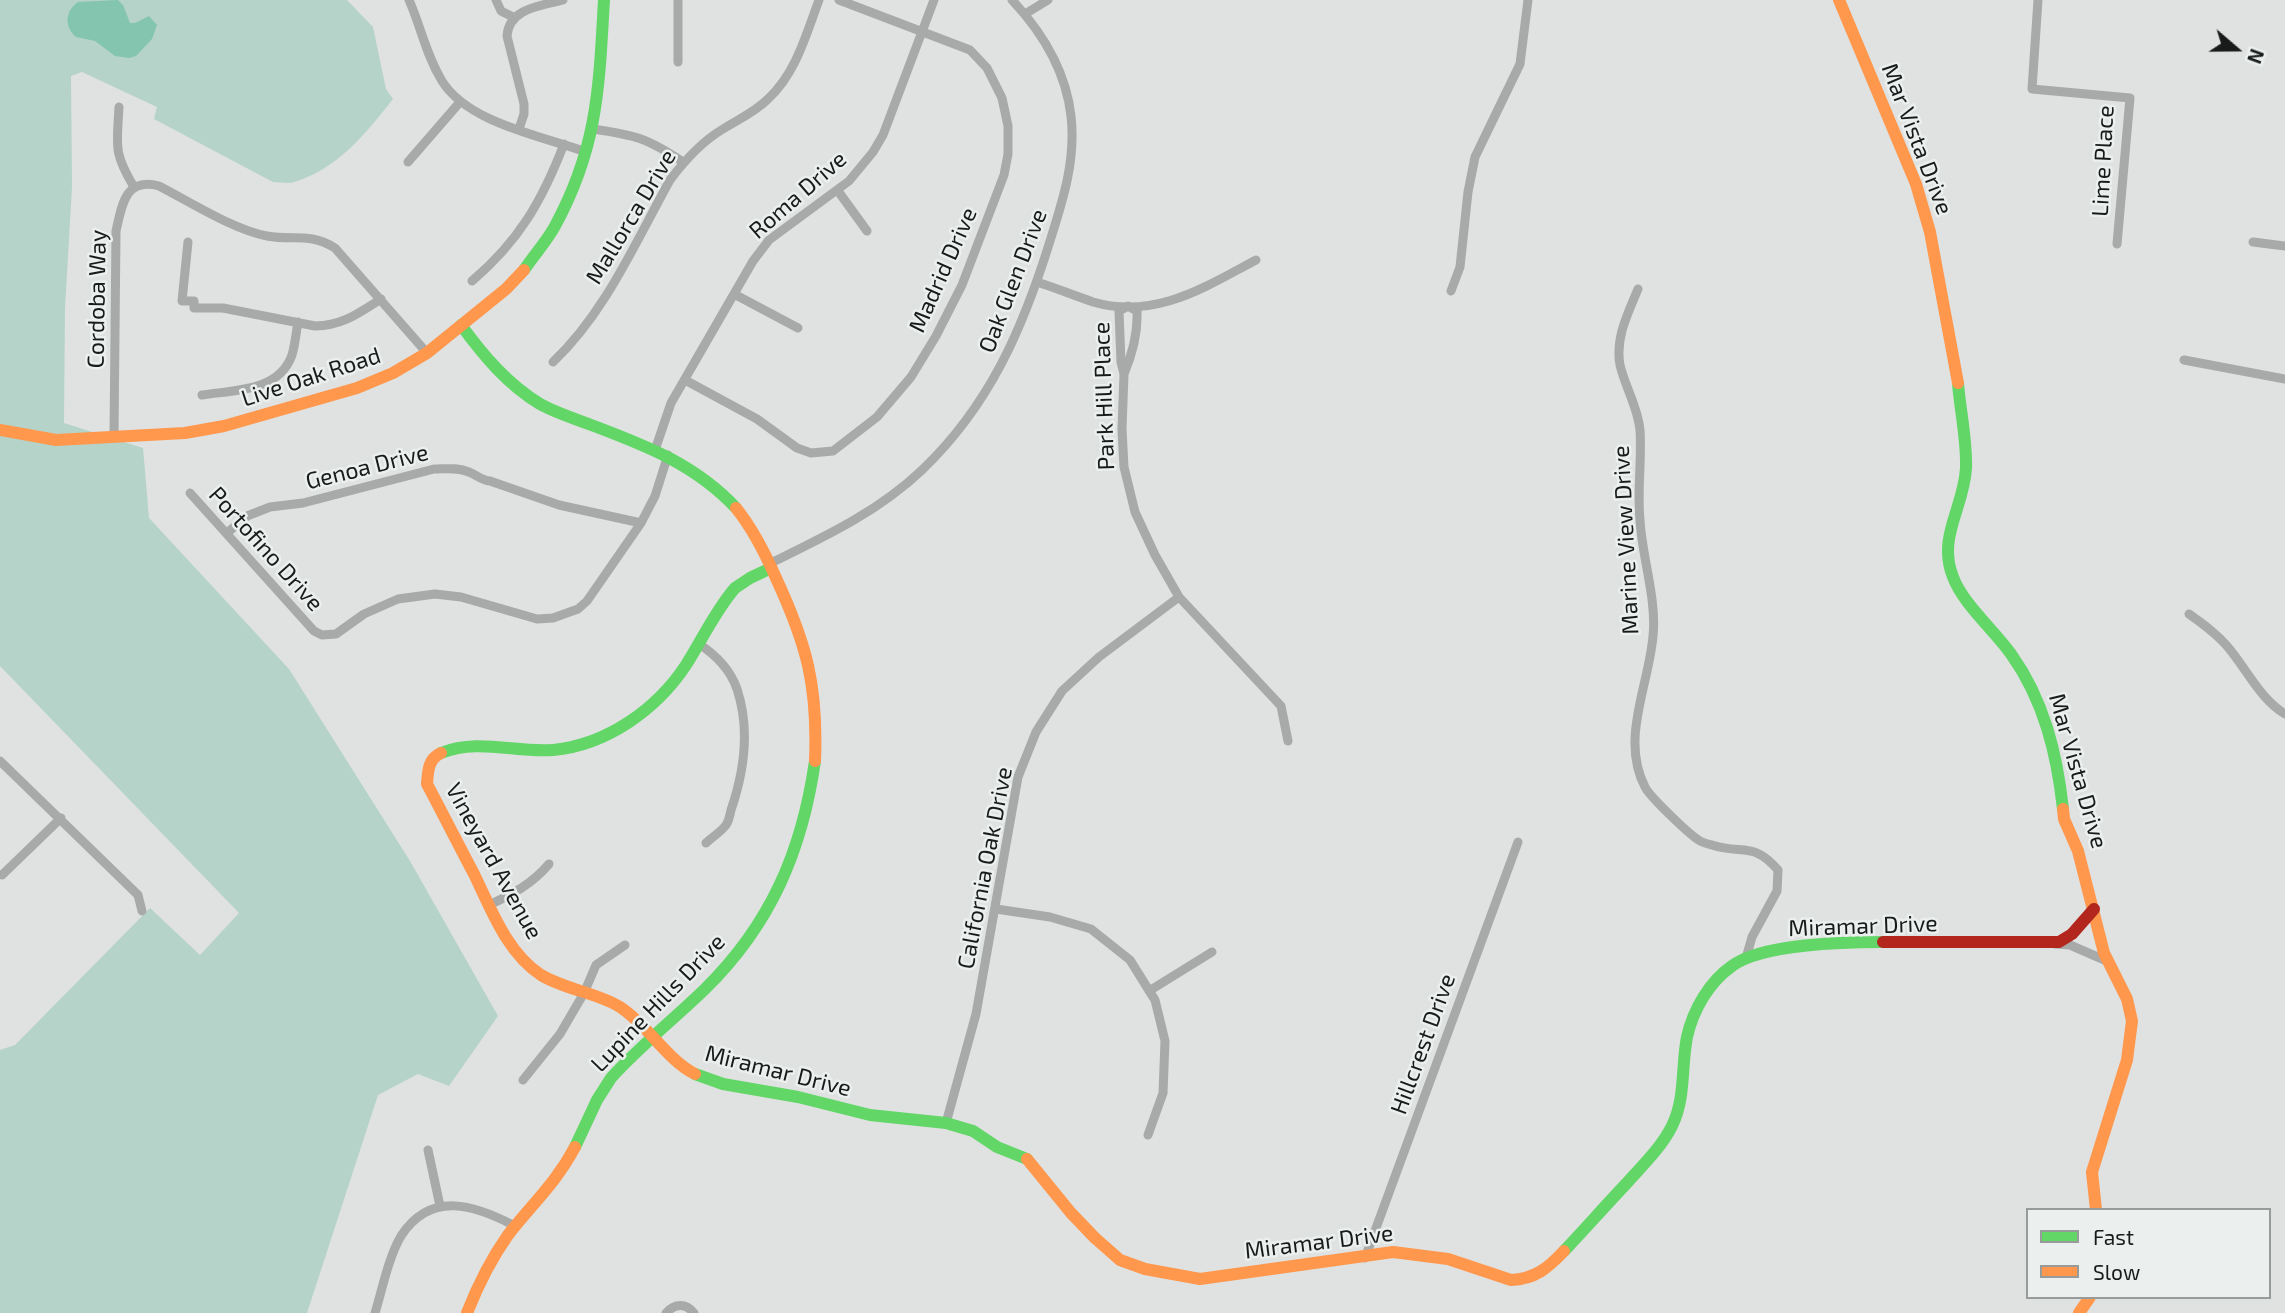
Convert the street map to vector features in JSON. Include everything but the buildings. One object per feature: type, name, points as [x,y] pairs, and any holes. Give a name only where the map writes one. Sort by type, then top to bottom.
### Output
[{"type":"street","points":[[409,0],[425,47],[443,82],[460,102],[493,120],[586,152]]},
{"type":"street","points":[[496,0],[501,11],[513,17]]},
{"type":"street","points":[[519,129],[524,104],[507,36],[508,27],[513,17],[524,10],[563,0]]},
{"type":"street","name":"Live Oak Road","points":[[0,430],[56,440],[185,433],[232,425],[357,388],[393,373],[426,354],[506,289],[554,228],[579,176],[593,129],[599,90],[604,0]]},
{"type":"street","points":[[678,0],[678,62]]},
{"type":"street","name":"Mallorca Drive","points":[[553,362],[575,342],[592,320],[670,180],[683,162],[698,147],[768,99],[790,72],[819,0]]},
{"type":"street","name":"Madrid Drive","points":[[685,380],[757,419],[797,448],[811,453],[833,451],[877,417],[911,377],[936,337],[962,285],[1004,175],[1009,126],[1002,98],[987,68],[970,50],[839,0]]},
{"type":"street","name":"Roma Drive","points":[[654,450],[671,403],[752,261],[769,240],[838,191],[873,152],[883,135],[934,0]]},
{"type":"street","name":"Oak Glen Drive","points":[[770,566],[836,531],[889,498],[923,469],[972,414],[998,374],[1026,315],[1069,183],[1073,133],[1065,88],[1052,52],[1012,0]]},
{"type":"street","points":[[1025,14],[1048,0]]},
{"type":"street","points":[[1451,292],[1460,267],[1468,192],[1475,157],[1520,64],[1528,0]]},
{"type":"street","name":"Mar Vista Drive","points":[[1839,0],[1916,184],[1930,232],[1957,376],[1966,467],[1963,488],[1947,541],[1947,555],[1953,578],[2032,686],[2047,725],[2056,760],[2064,819],[2078,851],[2109,962],[2127,999],[2132,1021],[2127,1060],[2092,1172],[2096,1208]]},
{"type":"street","name":"Lime Place","points":[[2038,0],[2032,89],[2130,98],[2117,244]]},
{"type":"street","points":[[408,162],[460,102]]},
{"type":"street","points":[[119,107],[117,152],[134,187],[147,183],[159,186],[243,229],[268,237],[305,237],[326,242],[347,259],[426,354]]},
{"type":"street","points":[[593,129],[632,135],[655,143],[683,162]]},
{"type":"street","points":[[472,281],[489,267],[517,236],[548,187],[565,144]]},
{"type":"street","name":"Cordoba Way","points":[[114,436],[116,230],[123,199],[134,187]]},
{"type":"street","points":[[838,191],[867,231]]},
{"type":"street","points":[[188,242],[182,301],[194,301],[194,308],[223,308],[327,326],[349,320],[380,299]]},
{"type":"street","points":[[2253,242],[2285,246]]},
{"type":"street","points":[[1037,282],[1096,302],[1133,308],[1162,305],[1188,297],[1256,260]]},
{"type":"street","name":"Marine View Drive","points":[[1639,289],[1623,325],[1619,351],[1620,365],[1638,421],[1640,520],[1653,622],[1653,639],[1636,719],[1637,763],[1646,789],[1699,841],[1715,846],[1752,850],[1766,856],[1778,870],[1777,891],[1752,937],[1746,958]]},
{"type":"street","points":[[734,293],[798,328]]},
{"type":"street","points":[[1124,374],[1130,361],[1138,326],[1133,308]]},
{"type":"street","name":"Park Hill Place","points":[[1133,308],[1119,311],[1124,374],[1124,467],[1135,512],[1179,597],[1281,706],[1288,741]]},
{"type":"street","points":[[202,395],[270,382],[285,369],[292,355],[298,322]]},
{"type":"street","name":"Lupine Hills Drive","points":[[461,325],[484,357],[507,380],[544,406],[668,454],[703,475],[738,511],[770,566],[806,648],[815,698],[817,742],[808,808],[777,889],[750,937],[718,976],[623,1064],[606,1085],[592,1108],[575,1148],[556,1178],[515,1226],[491,1262],[467,1313]]},
{"type":"street","points":[[2184,360],[2285,379]]},
{"type":"street","name":"Portofino Drive","points":[[190,493],[314,631],[322,635],[336,634],[364,614],[398,599],[435,594],[461,597],[537,619],[553,618],[578,609],[587,601],[641,523],[655,496],[668,454]]},
{"type":"street","name":"Genoa Drive","points":[[227,533],[247,516],[270,507],[303,503],[434,469],[456,468],[471,472],[481,480],[559,505],[641,523]]},
{"type":"street","name":"Vineyard Avenue","points":[[654,1036],[618,1005],[565,987],[540,974],[526,962],[507,939],[427,784],[425,772],[427,764],[435,754],[460,747],[488,745],[552,750],[591,741],[618,728],[645,710],[669,688],[732,592],[747,579],[770,566]]},
{"type":"street","name":"California Oak Drive","points":[[946,1123],[976,1014],[1018,777],[1036,732],[1062,691],[1099,657],[1179,597]]},
{"type":"street","points":[[2189,614],[2211,630],[2274,707],[2285,714]]},
{"type":"street","points":[[699,644],[714,654],[726,667],[737,688],[744,729],[738,792],[726,825],[706,843]]},
{"type":"street","points":[[0,761],[138,895],[142,911]]},
{"type":"street","points":[[2,875],[61,818]]},
{"type":"street","name":"Hillcrest Drive","points":[[1365,1258],[1518,842]]},
{"type":"street","points":[[489,905],[514,894],[535,880],[549,864]]},
{"type":"street","points":[[996,909],[1050,917],[1091,929],[1130,960],[1155,1000],[1165,1041],[1163,1093],[1148,1135]]},
{"type":"street","name":"Miramar Drive","points":[[2042,944],[2059,942],[2072,934],[2094,909]]},
{"type":"street","name":"Miramar Drive","points":[[654,1036],[692,1073],[723,1084],[798,1097],[870,1115],[946,1123],[973,1130],[998,1147],[1030,1160],[1071,1213],[1095,1238],[1121,1259],[1145,1269],[1200,1279],[1393,1252],[1448,1259],[1511,1280],[1520,1280],[1541,1273],[1550,1266],[1651,1156],[1672,1125],[1682,1097],[1687,1038],[1696,1009],[1705,994],[1731,966],[1746,958],[1789,948],[1860,942],[2070,945],[2109,962]]},
{"type":"street","points":[[523,1080],[560,1034],[584,993],[596,965],[625,945]]},
{"type":"street","points":[[1149,991],[1212,952]]},
{"type":"street","points":[[428,1150],[440,1206]]},
{"type":"street","points":[[375,1313],[401,1236],[418,1216],[440,1206],[467,1205],[515,1226]]},
{"type":"street","points":[[666,1313],[682,1305],[694,1313]]},
{"type":"shaded area","points":[[0,0],[347,0],[373,27],[386,89],[393,99],[338,159],[310,176],[286,183],[273,182],[154,119],[157,107],[82,72],[71,76],[72,187],[65,308],[64,423],[143,448],[149,518],[289,669],[410,861],[498,1016],[449,1086],[418,1074],[378,1095],[307,1313],[0,1313],[0,1050],[15,1045],[150,908],[200,955],[239,913],[0,666]]},
{"type":"shaded area","points":[[118,0],[123,5],[130,23],[149,16],[157,25],[152,39],[136,56],[129,58],[115,56],[95,41],[76,37],[68,24],[68,14],[78,2]]},
{"type":"traffic: fast","points":[[524,270],[555,226],[580,170],[598,89],[604,0]]},
{"type":"traffic: fast","points":[[461,325],[496,368],[540,404],[670,458],[704,480],[736,508]]},
{"type":"traffic: fast","points":[[1958,383],[1966,468],[1950,535],[1949,562],[1953,577],[1964,597],[2011,654],[2032,690],[2053,748],[2063,809]]},
{"type":"traffic: fast","points":[[441,753],[483,746],[553,750],[573,747],[611,733],[645,710],[674,681],[735,588],[771,568]]},
{"type":"traffic: fast","points":[[575,1147],[597,1100],[611,1078],[705,989],[748,939],[765,912],[792,856],[802,825],[815,761]]},
{"type":"traffic: fast","points":[[1564,1251],[1645,1164],[1668,1134],[1679,1104],[1690,1027],[1703,997],[1716,980],[1732,966],[1763,953],[1804,946],[1883,942]]},
{"type":"traffic: fast","points":[[695,1074],[723,1084],[798,1097],[870,1115],[946,1123],[973,1131],[997,1147],[1027,1159]]},
{"type":"traffic: slow","points":[[1839,0],[1916,184],[1930,232],[1958,383]]},
{"type":"traffic: slow","points":[[0,430],[56,440],[185,433],[224,426],[357,388],[393,373],[427,353],[506,289],[524,270]]},
{"type":"traffic: slow","points":[[736,508],[768,559],[803,646],[815,710],[815,761]]},
{"type":"traffic: slow","points":[[441,753],[431,762],[427,784],[509,943],[529,966],[541,975],[602,998],[630,1014],[675,1060],[695,1074]]},
{"type":"traffic: slow","points":[[2063,809],[2064,819],[2078,851],[2104,953],[2127,999],[2132,1021],[2127,1060],[2092,1172],[2096,1208]]},
{"type":"traffic: slow","points":[[467,1313],[485,1272],[502,1244],[552,1182],[575,1147]]},
{"type":"traffic: slow","points":[[1027,1159],[1071,1213],[1120,1260],[1145,1269],[1200,1279],[1393,1252],[1448,1259],[1511,1280],[1540,1272],[1564,1251]]},
{"type":"traffic: slow","points":[[2079,1313],[2089,1299]]},
{"type":"traffic: jam","points":[[1883,942],[2059,942],[2072,934],[2094,909]]}]
